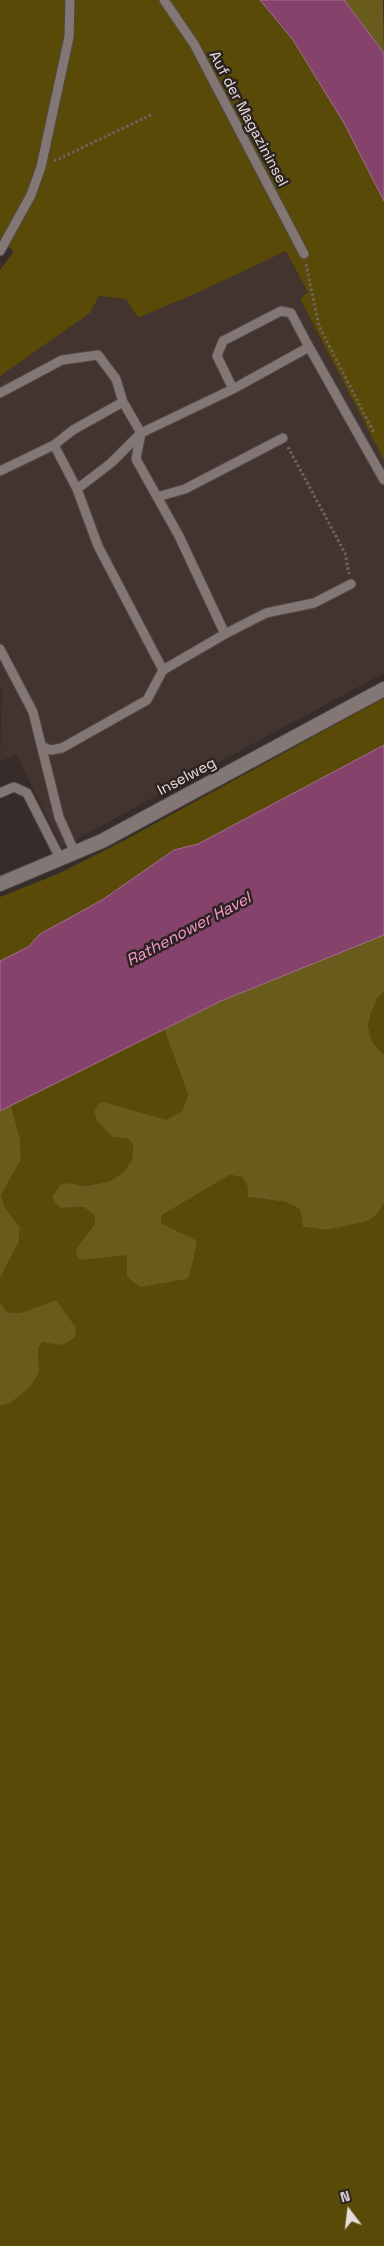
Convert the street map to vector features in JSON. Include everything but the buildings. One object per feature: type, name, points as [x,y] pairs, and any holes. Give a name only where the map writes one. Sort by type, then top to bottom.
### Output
[{"type":"street","name":"Inselweg","points":[[0,884],[75,853],[384,689]]},
{"type":"lane","points":[[0,251],[31,194],[41,167],[69,36],[70,0]]},
{"type":"lane","name":"Auf der Magazininsel","points":[[164,0],[194,44],[304,254]]},
{"type":"lane","points":[[232,388],[217,356],[223,341],[281,311],[291,313],[384,480]]},
{"type":"lane","points":[[77,489],[112,463],[141,433],[309,347]]},
{"type":"lane","points":[[0,393],[62,360],[98,355],[116,379],[123,402],[141,433],[136,459],[179,536],[225,634]]},
{"type":"lane","points":[[0,471],[54,445],[73,430],[123,402]]},
{"type":"lane","points":[[157,497],[185,490],[283,438]]},
{"type":"lane","points":[[54,445],[77,489],[98,546],[162,670]]},
{"type":"lane","points":[[43,747],[51,750],[62,748],[147,700],[162,670],[225,634],[266,613],[314,603],[351,584]]},
{"type":"lane","points":[[0,648],[33,712],[59,817],[75,853]]},
{"type":"lane","points":[[0,793],[14,788],[27,793],[61,860]]},
{"type":"path","points":[[41,167],[153,114]]},
{"type":"path","points":[[304,254],[318,326],[375,435]]},
{"type":"path","points":[[283,438],[345,553],[351,584]]},
{"type":"shaded area","points":[[0,0],[260,0],[293,40],[344,123],[384,201],[384,460],[300,299],[308,292],[286,251],[138,318],[126,299],[99,296],[90,313],[0,376],[0,270],[14,251],[0,240]]},
{"type":"shaded area","points":[[344,0],[383,0],[384,53]]},
{"type":"shaded area","points":[[286,250],[309,293],[300,300],[384,460],[384,673],[62,847],[16,754],[0,761],[2,688],[0,689],[0,376],[90,313],[99,296],[126,299],[138,318],[199,292]]},
{"type":"shaded area","points":[[384,698],[384,745],[198,844],[174,850],[102,900],[40,934],[28,947],[0,961],[0,897],[60,873],[125,840]]},
{"type":"shaded area","points":[[384,935],[384,992],[378,997],[368,1026],[372,1042],[384,1055],[384,1203],[376,1215],[367,1221],[327,1230],[303,1227],[300,1209],[286,1202],[248,1197],[247,1185],[242,1177],[230,1175],[162,1215],[161,1223],[196,1240],[190,1274],[187,1279],[140,1287],[127,1277],[127,1255],[80,1260],[76,1254],[78,1246],[95,1224],[95,1216],[84,1207],[61,1208],[52,1197],[60,1185],[68,1183],[86,1186],[110,1181],[125,1171],[132,1159],[133,1144],[128,1139],[113,1137],[97,1121],[94,1111],[99,1104],[103,1102],[166,1120],[182,1111],[188,1096],[164,1029],[221,1001]]},
{"type":"shaded area","points":[[384,992],[384,1055],[372,1042],[368,1026],[378,997]]},
{"type":"shaded area","points":[[164,1029],[186,1089],[188,1096],[186,1105],[182,1111],[172,1118],[167,1120],[157,1119],[113,1137],[128,1139],[133,1144],[132,1159],[125,1171],[110,1181],[86,1186],[68,1183],[61,1208],[84,1207],[95,1215],[95,1224],[78,1246],[127,1254],[190,1274],[196,1240],[161,1223],[162,1215],[230,1175],[242,1177],[247,1185],[248,1197],[286,1202],[300,1209],[303,1227],[327,1230],[381,1207],[384,1203],[384,2246],[0,2246],[0,1406],[9,1404],[39,1372],[38,1348],[56,1300],[20,1313],[7,1312],[0,1303],[0,1278],[19,1242],[20,1227],[5,1208],[1,1195],[21,1160],[20,1138],[11,1105]]},
{"type":"shaded area","points":[[11,1105],[20,1138],[21,1160],[1,1195],[5,1208],[20,1227],[19,1242],[0,1278],[0,1111]]},
{"type":"shaded area","points":[[56,1300],[76,1328],[75,1337],[63,1345],[42,1342],[38,1348],[39,1372],[31,1386],[9,1404],[0,1406],[0,1303],[7,1312],[20,1313]]},
{"type":"water","points":[[260,0],[344,0],[384,53],[384,201],[344,123],[293,40]]},
{"type":"water","name":"Rathenower Havel","points":[[384,745],[384,935],[221,1001],[0,1111],[0,961],[28,947],[40,934],[102,900],[174,850],[198,844]]}]
